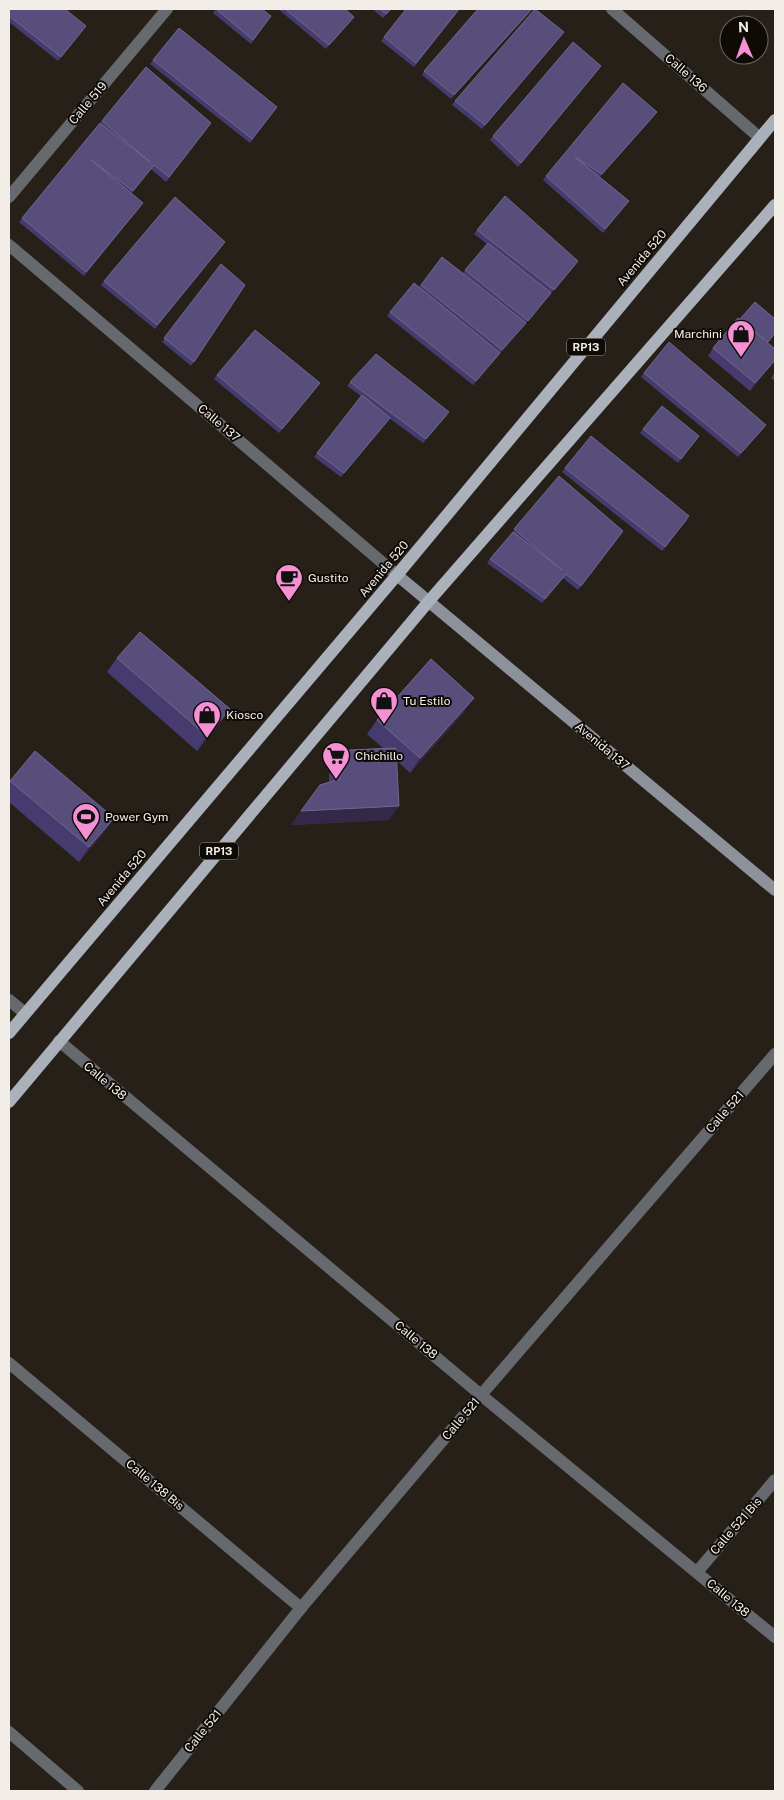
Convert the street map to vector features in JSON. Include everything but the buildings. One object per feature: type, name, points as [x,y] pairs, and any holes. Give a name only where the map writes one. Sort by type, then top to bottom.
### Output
[{"type":"main road","name":"Avenida 520","points":[[9,1033],[397,575],[775,120]]},
{"type":"main road","name":"RP13","points":[[9,1102],[429,601],[775,205]]},
{"type":"street","name":"Calle 519","points":[[9,197],[167,9]]},
{"type":"street","name":"Calle 136","points":[[612,9],[760,138]]},
{"type":"street","name":"Calle 137","points":[[9,245],[429,601]]},
{"type":"street","name":"Avenida 137","points":[[429,601],[775,890]]},
{"type":"street","points":[[9,1000],[25,1013]]},
{"type":"street","name":"Calle 138","points":[[59,1042],[481,1395],[775,1637]]},
{"type":"street","name":"Calle 521","points":[[155,1791],[301,1608],[481,1395],[775,1054]]},
{"type":"street","name":"Calle 138 Bis","points":[[9,1362],[301,1608]]},
{"type":"street","name":"Calle 521 Bis","points":[[697,1572],[775,1480]]},
{"type":"street","points":[[9,1732],[78,1791]]},
{"type":"place","name":"Marchini","points":[[741,358]]},
{"type":"place","name":"Gustito","points":[[289,602]]},
{"type":"place","name":"Tu Estilo","points":[[384,725]]},
{"type":"place","name":"Kiosco","points":[[207,739]]},
{"type":"place","name":"Chichillo","points":[[336,780]]},
{"type":"place","name":"Power Gym","points":[[86,841]]}]
